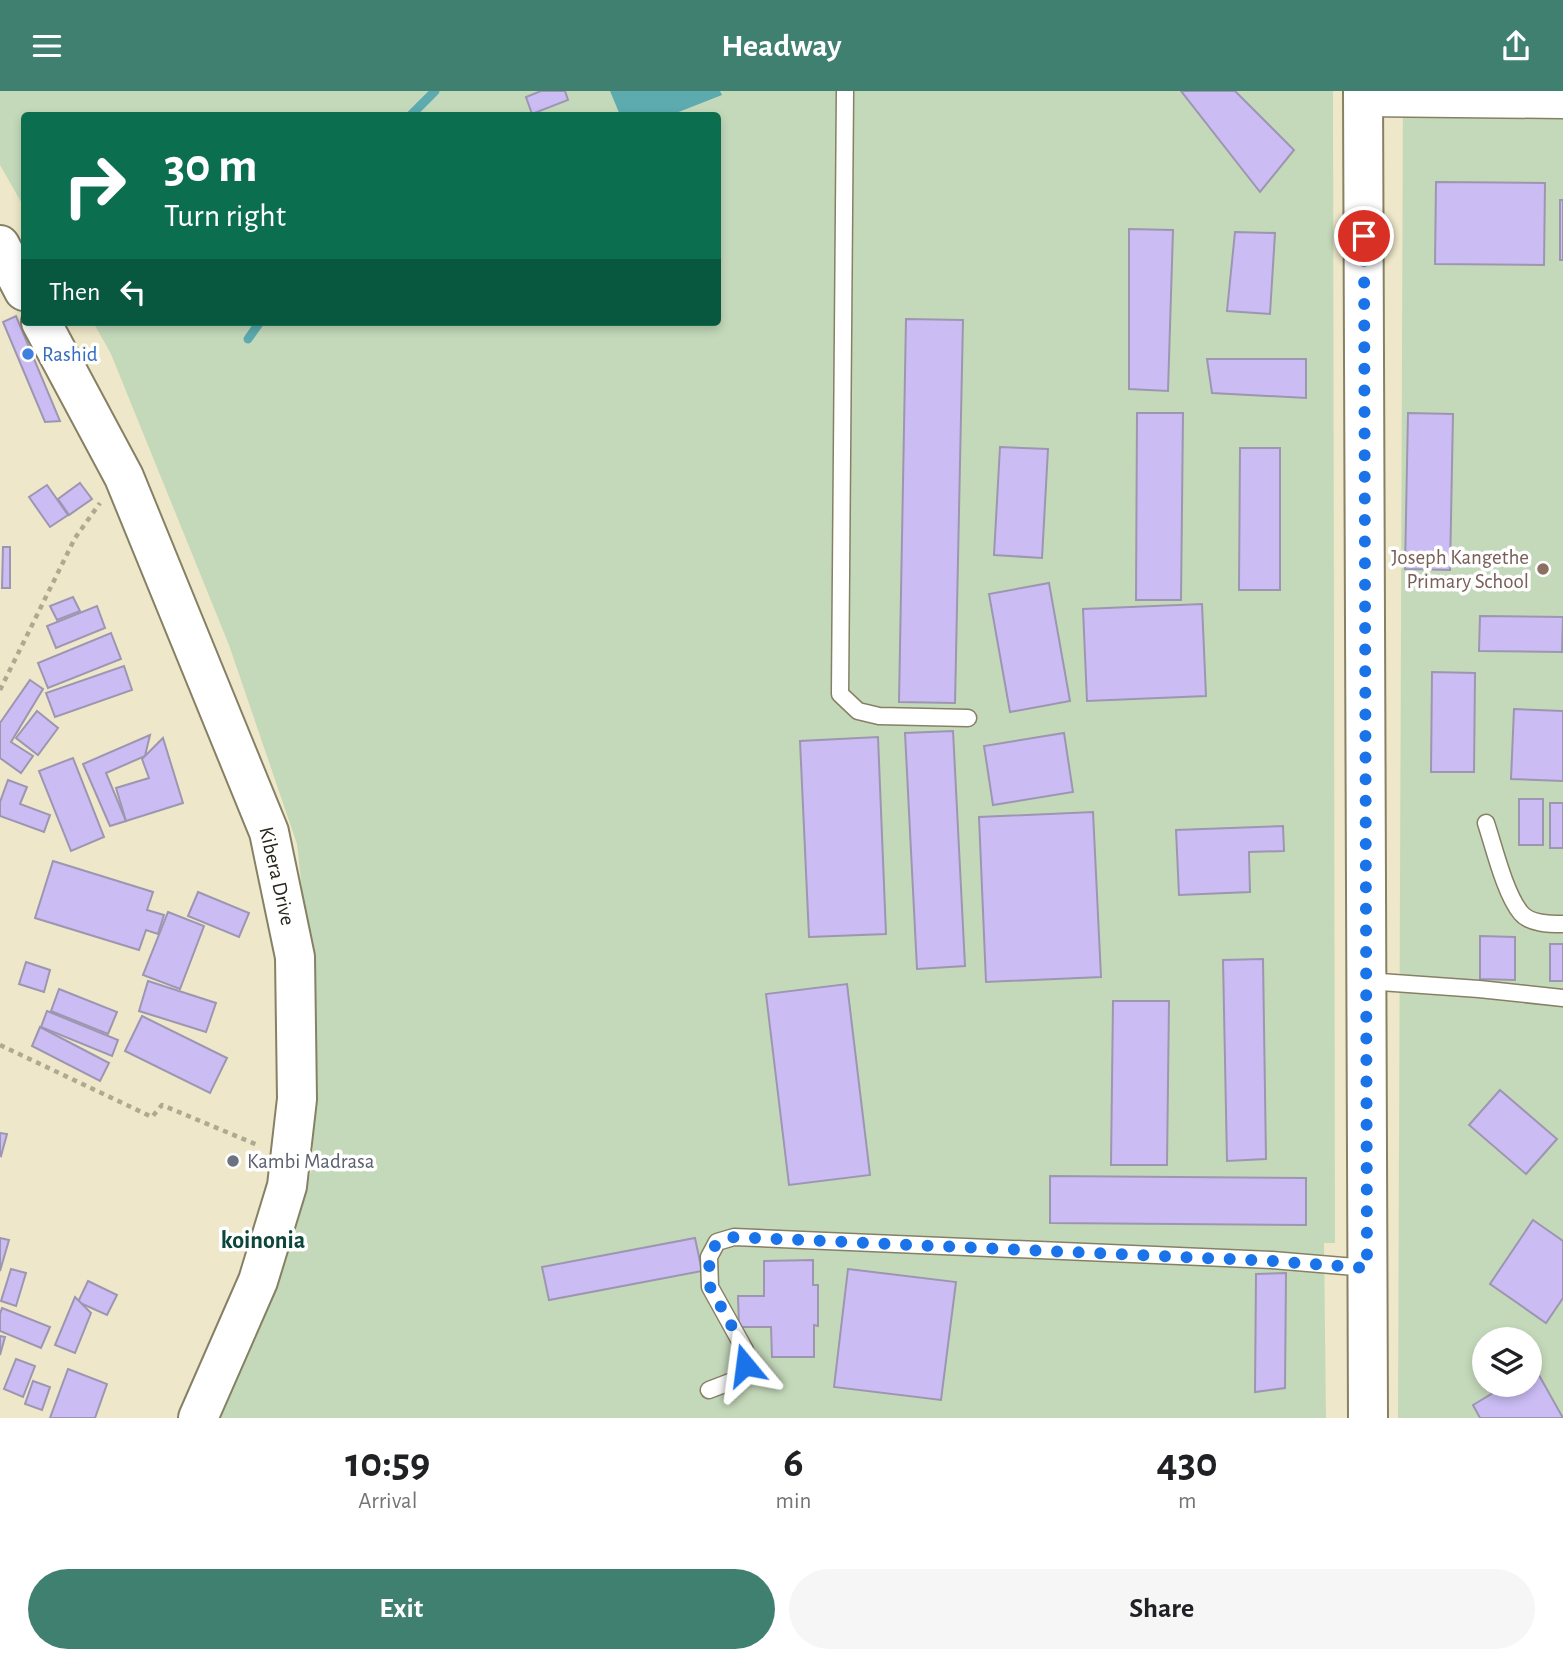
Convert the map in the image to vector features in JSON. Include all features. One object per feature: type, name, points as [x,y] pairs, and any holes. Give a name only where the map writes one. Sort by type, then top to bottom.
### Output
[{"type":"street","points":[[1368,1418],[1363,96],[1563,103]]},
{"type":"street","points":[[0,245],[21,285]]},
{"type":"street","name":"Kibera Drive","points":[[43,326],[124,477],[269,832],[295,957],[297,1099],[287,1186],[258,1281],[198,1418]]},
{"type":"lane","points":[[845,91],[839,694],[858,711],[879,716],[968,718]]},
{"type":"lane","points":[[1486,823],[1507,887],[1522,914],[1544,924],[1563,924]]},
{"type":"lane","points":[[1366,981],[1563,997]]},
{"type":"lane","points":[[709,1390],[735,1380],[745,1365],[745,1350],[710,1287],[709,1257],[717,1242],[734,1237],[1258,1260],[1367,1268]]},
{"type":"path","points":[[0,690],[75,538],[94,510],[124,477]]},
{"type":"path","points":[[0,1045],[152,1117],[162,1105],[290,1159]]},
{"type":"green space","points":[[0,91],[1333,91],[1335,1243],[1324,1243],[1326,1418],[218,1418],[249,1350],[313,1166],[314,1001],[297,844],[229,645],[111,354],[95,326],[721,326],[721,112],[21,112],[21,202],[0,165]]},
{"type":"green space","points":[[1403,91],[1563,91],[1563,1418],[1398,1418]]},
{"type":"water","points":[[610,91],[720,91],[722,95],[679,112],[619,112]]},
{"type":"building","points":[[541,91],[565,91],[568,100],[531,112],[526,97]]},
{"type":"building","points":[[1181,91],[1235,91],[1294,150],[1260,192]]},
{"type":"building","points":[[1436,182],[1545,183],[1544,265],[1435,264]]},
{"type":"building","points":[[1560,200],[1563,200],[1563,260],[1560,260]]},
{"type":"building","points":[[1129,229],[1173,230],[1168,391],[1129,389]]},
{"type":"building","points":[[1235,232],[1275,233],[1270,314],[1227,311]]},
{"type":"building","points":[[16,316],[60,421],[45,422],[3,322]]},
{"type":"building","points":[[906,319],[963,320],[955,703],[899,702]]},
{"type":"building","points":[[1207,359],[1306,359],[1306,398],[1212,393]]},
{"type":"building","points":[[1137,413],[1183,413],[1181,600],[1136,600]]},
{"type":"building","points":[[1408,413],[1453,414],[1450,570],[1405,569]]},
{"type":"building","points":[[1000,447],[1048,449],[1042,558],[994,555]]},
{"type":"building","points":[[1240,448],[1280,448],[1280,590],[1239,590]]},
{"type":"building","points":[[80,483],[92,499],[69,515],[58,499]]},
{"type":"building","points":[[47,485],[68,515],[50,527],[29,497]]},
{"type":"building","points":[[3,547],[10,547],[10,588],[2,588]]},
{"type":"building","points":[[1049,583],[1070,701],[1010,712],[989,594]]},
{"type":"building","points":[[73,597],[80,611],[57,620],[50,606]]},
{"type":"building","points":[[1202,604],[1206,696],[1087,701],[1083,609]]},
{"type":"building","points":[[97,606],[105,628],[56,648],[47,626]]},
{"type":"building","points":[[1480,616],[1563,617],[1562,652],[1479,651]]},
{"type":"building","points":[[111,633],[121,659],[48,688],[38,663]]},
{"type":"building","points":[[124,666],[132,690],[55,717],[46,693]]},
{"type":"building","points":[[1432,672],[1475,673],[1474,772],[1431,772]]},
{"type":"building","points":[[30,680],[43,689],[11,742],[33,756],[21,773],[0,758],[0,723]]},
{"type":"building","points":[[1514,709],[1563,711],[1563,781],[1511,779]]},
{"type":"building","points":[[37,711],[58,728],[38,755],[16,738]]},
{"type":"building","points":[[953,731],[965,966],[917,969],[905,733]]},
{"type":"building","points":[[1064,733],[1073,792],[993,805],[984,746]]},
{"type":"building","points":[[150,735],[145,756],[106,773],[126,821],[110,826],[83,764]]},
{"type":"building","points":[[878,737],[886,934],[809,937],[800,741]]},
{"type":"building","points":[[163,738],[183,803],[126,821],[116,788],[149,778],[142,759]]},
{"type":"building","points":[[73,758],[104,837],[71,851],[39,771]]},
{"type":"building","points":[[8,780],[27,787],[20,804],[50,815],[44,832],[0,816],[0,802]]},
{"type":"building","points":[[1519,799],[1543,799],[1543,845],[1519,845]]},
{"type":"building","points":[[1550,803],[1563,803],[1563,848],[1550,848]]},
{"type":"building","points":[[1093,812],[1101,977],[986,982],[979,817]]},
{"type":"building","points":[[1283,826],[1284,851],[1249,852],[1250,892],[1179,895],[1176,830]]},
{"type":"building","points":[[53,861],[153,892],[147,910],[164,915],[158,934],[146,930],[139,950],[35,918]]},
{"type":"building","points":[[198,892],[249,913],[239,937],[188,916]]},
{"type":"building","points":[[168,912],[204,926],[180,989],[143,975]]},
{"type":"building","points":[[1480,936],[1515,937],[1515,980],[1480,979]]},
{"type":"building","points":[[1550,944],[1563,944],[1563,981],[1550,981]]},
{"type":"building","points":[[1263,959],[1266,1159],[1227,1161],[1223,960]]},
{"type":"building","points":[[26,962],[50,970],[44,992],[19,984]]},
{"type":"building","points":[[148,981],[216,1003],[206,1032],[139,1011]]},
{"type":"building","points":[[847,984],[870,1175],[789,1185],[766,994]]},
{"type":"building","points":[[59,989],[117,1012],[108,1034],[51,1011]]},
{"type":"building","points":[[1113,1001],[1169,1001],[1167,1165],[1111,1165]]},
{"type":"building","points":[[47,1011],[118,1040],[112,1056],[41,1027]]},
{"type":"building","points":[[142,1016],[227,1058],[210,1093],[125,1051]]},
{"type":"building","points":[[40,1027],[109,1063],[100,1081],[32,1046]]},
{"type":"building","points":[[1500,1090],[1557,1139],[1526,1174],[1469,1125]]},
{"type":"building","points":[[0,1133],[7,1134],[1,1156],[0,1155]]},
{"type":"building","points":[[1050,1176],[1306,1178],[1306,1225],[1050,1223]]},
{"type":"building","points":[[1533,1220],[1563,1241],[1563,1298],[1546,1323],[1490,1284]]},
{"type":"building","points":[[0,1238],[9,1240],[0,1271]]},
{"type":"building","points":[[695,1238],[702,1271],[549,1300],[542,1267]]},
{"type":"building","points":[[813,1260],[813,1285],[818,1285],[818,1326],[814,1325],[814,1357],[772,1357],[771,1327],[739,1327],[738,1296],[764,1296],[764,1261]]},
{"type":"building","points":[[11,1269],[26,1273],[16,1306],[1,1301]]},
{"type":"building","points":[[848,1269],[956,1282],[941,1400],[834,1387]]},
{"type":"building","points":[[1286,1273],[1285,1388],[1255,1392],[1256,1274]]},
{"type":"building","points":[[88,1281],[117,1295],[107,1315],[78,1302]]},
{"type":"building","points":[[75,1297],[91,1313],[75,1353],[55,1345]]},
{"type":"building","points":[[2,1308],[50,1327],[41,1348],[0,1331]]},
{"type":"building","points":[[0,1336],[5,1337],[0,1355]]},
{"type":"building","points":[[16,1359],[35,1366],[23,1397],[4,1389]]},
{"type":"building","points":[[68,1369],[107,1384],[95,1418],[50,1418]]},
{"type":"building","points":[[1542,1380],[1563,1418],[1480,1418],[1473,1405],[1486,1397],[1542,1397]]},
{"type":"building","points":[[33,1381],[50,1387],[42,1410],[25,1404]]},
{"type":"waterway","points":[[414,112],[435,91]]},
{"type":"waterway","points":[[248,339],[257,326]]},
{"type":"place","name":"Rashid","points":[[28,354]]},
{"type":"place","name":"Joseph Kangethe Primary School","points":[[1543,569]]},
{"type":"place","name":"Kambi Madrasa","points":[[233,1161]]},
{"type":"district","name":"koinonia","points":[[263,1241]]},
{"type":"route","points":[[745,1365],[745,1350],[710,1287],[709,1257],[717,1242],[734,1237],[1272,1261],[1367,1268],[1364,236]]}]
